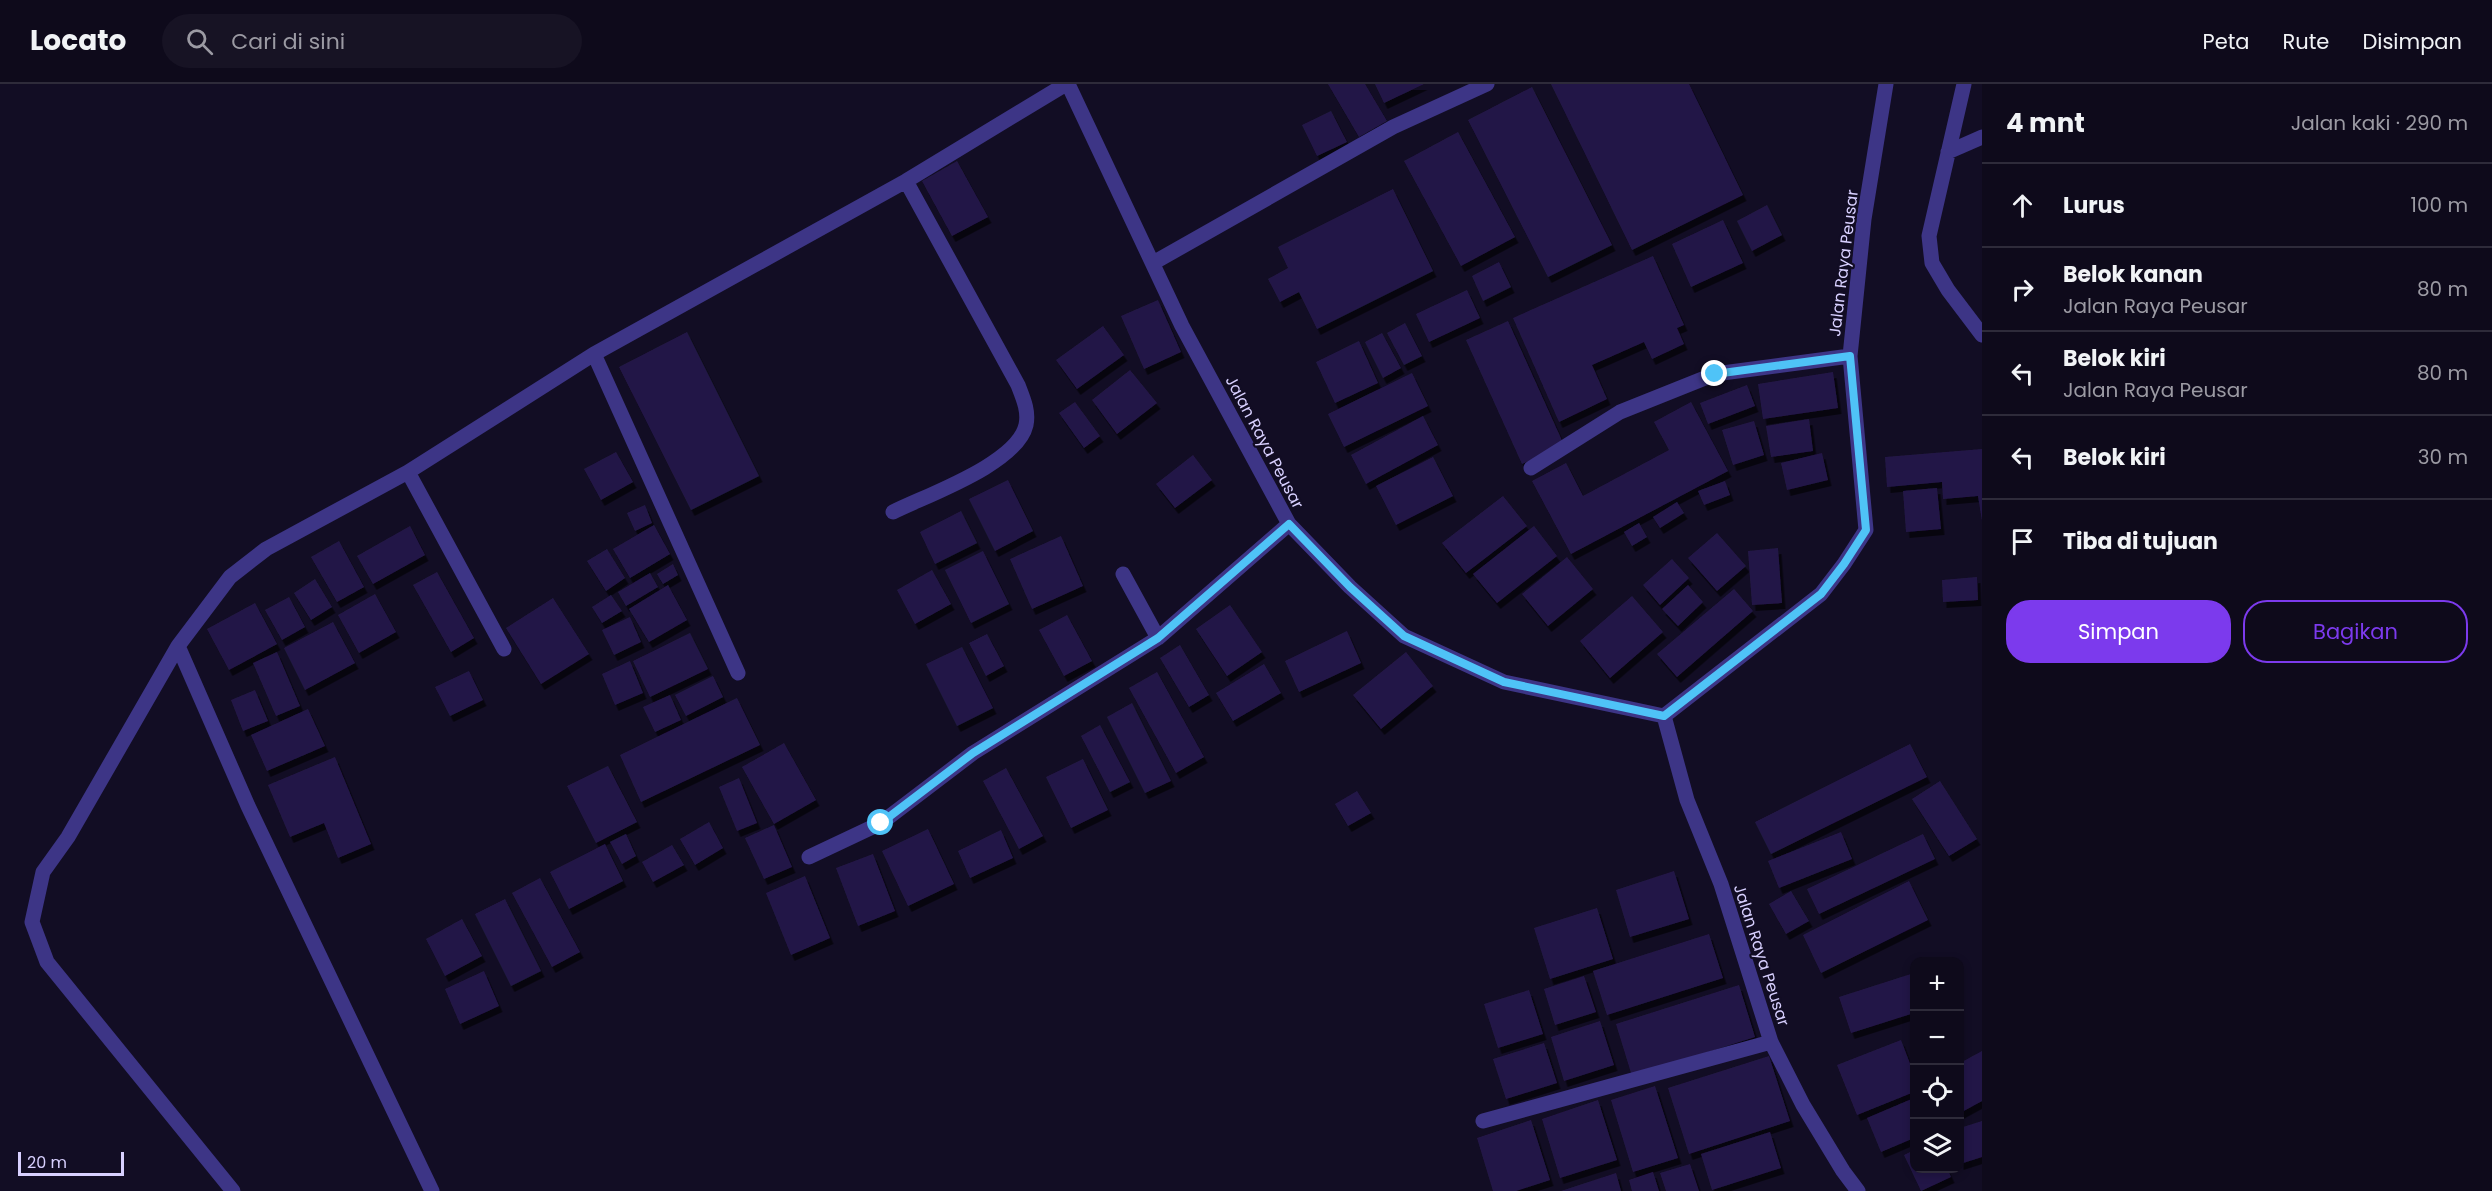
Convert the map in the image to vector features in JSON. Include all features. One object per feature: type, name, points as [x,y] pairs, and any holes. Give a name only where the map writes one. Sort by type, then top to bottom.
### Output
[{"type":"street","points":[[233,1191],[47,962],[32,922],[43,872],[68,837],[178,646],[230,577],[266,549],[408,472],[594,354],[906,181],[1067,84]]},
{"type":"street","name":"Jalan Raya Peusar","points":[[1067,84],[1182,326],[1289,524],[1350,587],[1404,636],[1504,682],[1664,716],[1821,594],[1866,530],[1850,356],[1864,219],[1886,84]]},
{"type":"street","points":[[1153,263],[1394,127],[1487,84]]},
{"type":"street","points":[[1964,84],[1929,236],[1932,263],[1948,290],[1982,335]]},
{"type":"street","points":[[1948,152],[1982,137]]},
{"type":"street","points":[[893,512],[966,479],[998,459],[1017,442],[1026,426],[1027,408],[1004,360],[906,181]]},
{"type":"street","points":[[594,354],[738,673]]},
{"type":"street","points":[[1531,468],[1620,412],[1715,374],[1850,356]]},
{"type":"street","points":[[408,472],[504,649]]},
{"type":"street","points":[[809,857],[881,823],[973,753],[1158,638],[1289,524]]},
{"type":"street","points":[[1123,574],[1158,638]]},
{"type":"street","points":[[178,646],[248,806],[432,1191]]},
{"type":"street","name":"Jalan Raya Peusar","points":[[1664,716],[1688,800],[1721,884],[1772,1042],[1803,1105],[1843,1172],[1858,1191]]},
{"type":"street","points":[[1483,1121],[1772,1042]]},
{"type":"building","points":[[1328,84],[1365,84],[1387,121],[1359,137]]},
{"type":"building","points":[[1375,84],[1424,84],[1384,103]]},
{"type":"building","points":[[1551,84],[1689,84],[1743,195],[1632,250]]},
{"type":"building","points":[[1532,87],[1612,245],[1548,277],[1468,120]]},
{"type":"building","points":[[1331,111],[1347,142],[1317,156],[1302,125]]},
{"type":"building","points":[[1458,132],[1515,237],[1461,266],[1404,161]]},
{"type":"building","points":[[957,161],[988,217],[952,236],[922,181]]},
{"type":"building","points":[[1393,189],[1433,271],[1317,329],[1299,292],[1280,302],[1268,279],[1288,268],[1278,247]]},
{"type":"building","points":[[1767,205],[1782,235],[1752,251],[1737,221]]},
{"type":"building","points":[[1723,220],[1743,263],[1691,287],[1672,244]]},
{"type":"building","points":[[1653,256],[1684,325],[1677,328],[1684,344],[1652,359],[1644,342],[1592,365],[1607,399],[1559,422],[1513,318]]},
{"type":"building","points":[[1499,262],[1511,287],[1483,301],[1472,276]]},
{"type":"building","points":[[1467,290],[1480,318],[1429,342],[1416,314]]},
{"type":"building","points":[[1158,300],[1181,352],[1144,369],[1121,316]]},
{"type":"building","points":[[1508,321],[1564,445],[1522,464],[1466,340]]},
{"type":"building","points":[[1405,323],[1422,356],[1404,365],[1387,333]]},
{"type":"building","points":[[1103,326],[1124,355],[1077,389],[1056,360]]},
{"type":"building","points":[[687,332],[759,476],[691,510],[619,367]]},
{"type":"building","points":[[1382,333],[1401,368],[1383,378],[1365,342]]},
{"type":"building","points":[[1359,341],[1378,383],[1335,403],[1316,362]]},
{"type":"building","points":[[1130,370],[1157,403],[1117,434],[1092,400]]},
{"type":"building","points":[[1833,372],[1838,408],[1763,419],[1758,384]]},
{"type":"building","points":[[1412,373],[1428,406],[1344,447],[1328,414]]},
{"type":"building","points":[[1747,385],[1755,406],[1708,424],[1700,403]]},
{"type":"building","points":[[1075,402],[1100,436],[1084,448],[1059,413]]},
{"type":"building","points":[[1691,402],[1728,471],[1571,554],[1532,481],[1566,463],[1583,496],[1669,450],[1654,422]]},
{"type":"building","points":[[1423,416],[1438,445],[1366,484],[1351,455]]},
{"type":"building","points":[[1809,419],[1813,451],[1771,457],[1766,426]]},
{"type":"building","points":[[1754,421],[1764,455],[1733,465],[1722,430]]},
{"type":"building","points":[[1982,449],[1982,521],[1978,496],[1943,499],[1942,482],[1887,487],[1885,457]]},
{"type":"building","points":[[616,452],[633,482],[601,500],[584,469]]},
{"type":"building","points":[[1822,453],[1828,480],[1787,490],[1781,463]]},
{"type":"building","points":[[1193,455],[1212,480],[1175,508],[1156,484]]},
{"type":"building","points":[[1433,457],[1453,496],[1396,525],[1376,486]]},
{"type":"building","points":[[1008,480],[1033,531],[995,551],[969,499]]},
{"type":"building","points":[[1725,481],[1730,495],[1704,505],[1698,491]]},
{"type":"building","points":[[1937,488],[1941,529],[1906,532],[1903,491]]},
{"type":"building","points":[[1503,496],[1527,526],[1466,573],[1442,543]]},
{"type":"building","points":[[1677,502],[1684,513],[1660,528],[1653,517]]},
{"type":"building","points":[[645,505],[652,523],[635,531],[627,513]]},
{"type":"building","points":[[961,511],[977,543],[935,564],[920,532]]},
{"type":"building","points":[[1639,523],[1647,537],[1632,546],[1624,532]]},
{"type":"building","points":[[654,525],[670,554],[630,578],[613,549]]},
{"type":"building","points":[[410,526],[425,555],[373,584],[357,556]]},
{"type":"building","points":[[1534,526],[1557,556],[1497,603],[1473,574]]},
{"type":"building","points":[[1717,533],[1746,566],[1717,591],[1688,558]]},
{"type":"building","points":[[1061,536],[1083,586],[1032,609],[1010,559]]},
{"type":"building","points":[[339,541],[364,587],[337,602],[311,557]]},
{"type":"building","points":[[1778,548],[1782,603],[1752,605],[1748,551]]},
{"type":"building","points":[[607,549],[625,578],[606,591],[587,561]]},
{"type":"building","points":[[983,551],[1009,604],[971,623],[945,570]]},
{"type":"building","points":[[1567,557],[1593,589],[1548,626],[1522,594]]},
{"type":"building","points":[[1672,559],[1689,578],[1660,605],[1643,585]]},
{"type":"building","points":[[673,564],[678,575],[663,584],[657,574]]},
{"type":"building","points":[[932,570],[951,604],[915,624],[897,590]]},
{"type":"building","points":[[437,572],[474,638],[451,652],[413,585]]},
{"type":"building","points":[[650,573],[658,587],[626,606],[618,592]]},
{"type":"building","points":[[1977,577],[1978,600],[1943,602],[1942,580]]},
{"type":"building","points":[[315,579],[332,607],[311,620],[294,593]]},
{"type":"building","points":[[668,585],[687,620],[649,642],[629,609]]},
{"type":"building","points":[[1688,585],[1703,602],[1678,626],[1662,609]]},
{"type":"building","points":[[1734,589],[1753,611],[1677,677],[1657,654]]},
{"type":"building","points":[[375,594],[396,632],[359,653],[338,615]]},
{"type":"building","points":[[611,595],[622,611],[602,623],[592,607]]},
{"type":"building","points":[[1632,596],[1663,632],[1610,678],[1580,641]]},
{"type":"building","points":[[289,597],[305,627],[282,640],[265,610]]},
{"type":"building","points":[[553,598],[589,654],[541,684],[506,628]]},
{"type":"building","points":[[255,603],[277,644],[229,670],[207,629]]},
{"type":"building","points":[[1230,605],[1262,652],[1227,676],[1196,629]]},
{"type":"building","points":[[1067,615],[1092,661],[1064,676],[1039,630]]},
{"type":"building","points":[[630,617],[641,642],[614,655],[602,630]]},
{"type":"building","points":[[333,622],[355,663],[305,690],[284,648]]},
{"type":"building","points":[[1347,631],[1361,663],[1299,692],[1285,661]]},
{"type":"building","points":[[690,633],[708,669],[650,697],[633,661]]},
{"type":"building","points":[[987,634],[1004,666],[986,676],[969,643]]},
{"type":"building","points":[[1180,645],[1209,695],[1189,707],[1160,658]]},
{"type":"building","points":[[962,647],[993,708],[957,726],[926,664]]},
{"type":"building","points":[[277,652],[300,706],[276,716],[253,663]]},
{"type":"building","points":[[1406,652],[1433,686],[1381,729],[1353,695]]},
{"type":"building","points":[[630,661],[643,693],[615,705],[602,674]]},
{"type":"building","points":[[1264,664],[1281,693],[1233,721],[1216,693]]},
{"type":"building","points":[[469,671],[483,700],[450,716],[435,687]]},
{"type":"building","points":[[1157,672],[1204,757],[1176,773],[1129,688]]},
{"type":"building","points":[[713,676],[723,697],[686,716],[675,695]]},
{"type":"building","points":[[255,690],[268,721],[243,731],[231,700]]},
{"type":"building","points":[[670,695],[681,720],[655,732],[643,707]]},
{"type":"building","points":[[737,698],[760,745],[641,802],[620,755]]},
{"type":"building","points":[[1132,703],[1171,781],[1145,793],[1107,717]]},
{"type":"building","points":[[308,709],[325,746],[267,771],[251,735]]},
{"type":"building","points":[[1100,725],[1130,782],[1110,792],[1081,736]]},
{"type":"building","points":[[784,743],[816,800],[774,824],[742,767]]},
{"type":"building","points":[[1910,744],[1927,777],[1771,854],[1755,822]]},
{"type":"building","points":[[335,757],[371,844],[338,858],[324,823],[290,837],[268,785]]},
{"type":"building","points":[[1083,759],[1108,810],[1071,828],[1046,777]]},
{"type":"building","points":[[608,766],[637,822],[596,843],[567,786]]},
{"type":"building","points":[[1006,768],[1043,836],[1019,849],[983,781]]},
{"type":"building","points":[[739,778],[757,823],[737,831],[719,787]]},
{"type":"building","points":[[1940,781],[1977,839],[1949,856],[1912,799]]},
{"type":"building","points":[[1357,791],[1371,813],[1348,826],[1335,804]]},
{"type":"building","points":[[709,822],[723,848],[695,865],[680,839]]},
{"type":"building","points":[[774,825],[792,867],[764,879],[745,838]]},
{"type":"building","points":[[928,829],[954,884],[908,906],[882,851]]},
{"type":"building","points":[[1001,830],[1013,858],[970,878],[958,851]]},
{"type":"building","points":[[1841,832],[1852,859],[1779,888],[1768,861]]},
{"type":"building","points":[[626,834],[636,856],[622,864],[610,842]]},
{"type":"building","points":[[1923,834],[1935,859],[1819,914],[1807,889]]},
{"type":"building","points":[[605,844],[623,881],[569,909],[550,872]]},
{"type":"building","points":[[672,845],[684,865],[653,882],[642,862]]},
{"type":"building","points":[[873,854],[895,911],[858,926],[836,868]]},
{"type":"building","points":[[1674,871],[1689,919],[1630,937],[1616,890]]},
{"type":"building","points":[[805,876],[830,938],[791,955],[766,893]]},
{"type":"building","points":[[540,878],[580,952],[552,967],[512,893]]},
{"type":"building","points":[[1909,881],[1928,920],[1821,973],[1803,935]]},
{"type":"building","points":[[1791,891],[1809,921],[1786,934],[1769,904]]},
{"type":"building","points":[[505,899],[541,971],[511,986],[475,914]]},
{"type":"building","points":[[1597,908],[1613,959],[1550,979],[1534,928]]},
{"type":"building","points":[[462,919],[482,956],[445,976],[426,939]]},
{"type":"building","points":[[1709,934],[1723,978],[1607,1015],[1593,971]]},
{"type":"building","points":[[484,971],[499,1006],[460,1024],[445,989]]},
{"type":"building","points":[[1910,974],[1910,1014],[1851,1033],[1839,997]]},
{"type":"building","points":[[1584,976],[1596,1012],[1555,1025],[1544,989]]},
{"type":"building","points":[[1739,985],[1755,1037],[1632,1076],[1616,1024]]},
{"type":"building","points":[[1529,990],[1543,1034],[1498,1048],[1484,1004]]},
{"type":"building","points":[[1600,1021],[1614,1065],[1564,1081],[1551,1037]]},
{"type":"building","points":[[1901,1040],[1910,1064],[1910,1094],[1857,1115],[1837,1065]]},
{"type":"building","points":[[1544,1043],[1557,1083],[1506,1099],[1493,1059]]},
{"type":"building","points":[[1982,1051],[1982,1101],[1964,1111],[1964,1065],[1964,1061]]},
{"type":"building","points":[[1769,1056],[1790,1121],[1689,1154],[1668,1088]]},
{"type":"building","points":[[1655,1086],[1678,1158],[1633,1172],[1611,1100]]},
{"type":"building","points":[[1598,1100],[1617,1160],[1560,1178],[1542,1119]]},
{"type":"building","points":[[1910,1100],[1910,1140],[1881,1152],[1867,1118]]},
{"type":"building","points":[[1531,1120],[1550,1180],[1516,1191],[1493,1191],[1477,1138]]},
{"type":"building","points":[[1982,1121],[1982,1157],[1964,1163],[1964,1127]]},
{"type":"building","points":[[1770,1132],[1781,1168],[1712,1190],[1701,1154]]},
{"type":"building","points":[[1910,1152],[1910,1168],[1904,1155]]},
{"type":"building","points":[[1690,1164],[1699,1191],[1666,1191],[1660,1173]]},
{"type":"building","points":[[1653,1172],[1659,1191],[1632,1191],[1629,1180]]},
{"type":"building","points":[[1616,1173],[1621,1191],[1561,1191]]},
{"type":"building","points":[[1912,1173],[1949,1173],[1951,1177],[1921,1191]]},
{"type":"route","points":[[881,823],[973,753],[1158,638],[1289,524],[1350,587],[1404,636],[1504,682],[1664,716],[1821,594],[1866,530],[1863,471],[1850,356],[1715,374]]}]
